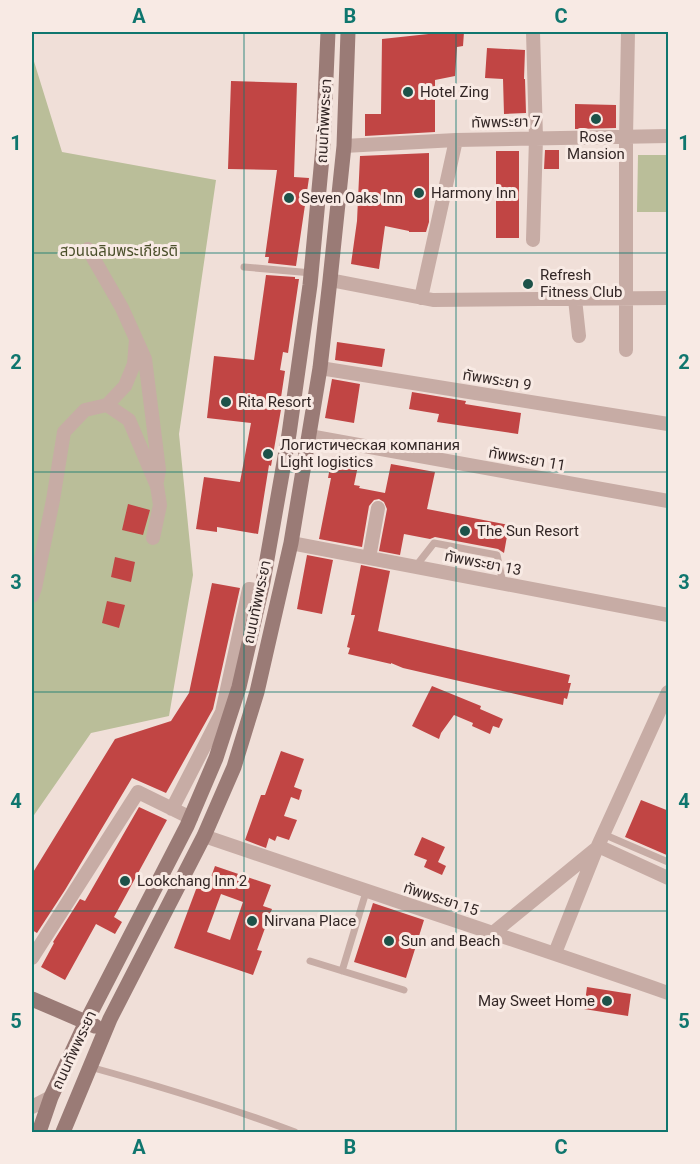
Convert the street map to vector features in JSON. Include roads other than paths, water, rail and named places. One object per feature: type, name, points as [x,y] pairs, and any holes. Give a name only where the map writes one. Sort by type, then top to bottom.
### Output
[{"type":"main road","name":"ถนนทัพพระยา","points":[[40,1130],[51,1097],[86,1022],[191,818],[216,758],[239,687],[261,591],[289,434],[312,273],[323,147],[328,32]]},
{"type":"main road","name":"ถนนทัพพระยา","points":[[63,1132],[106,1030],[204,836],[234,766],[257,692],[291,543],[320,368],[344,146],[348,32]]},
{"type":"main road","points":[[35,1004],[106,1030]]},
{"type":"main road","points":[[40,1130],[51,1126],[63,1132]]},
{"type":"street","points":[[533,32],[536,138],[533,240]]},
{"type":"street","points":[[626,350],[628,32]]},
{"type":"street","name":"ทัพพระยา 7","points":[[344,146],[456,140],[669,136]]},
{"type":"street","points":[[422,298],[456,140]]},
{"type":"street","points":[[88,249],[122,308],[145,359],[159,470],[157,486]]},
{"type":"street","points":[[330,280],[422,298],[446,300],[669,298]]},
{"type":"street","points":[[575,299],[579,336]]},
{"type":"street","points":[[32,596],[53,500],[64,432],[85,410],[107,405],[125,386],[134,364],[136,339]]},
{"type":"street","name":"ทัพพระยา 9","points":[[320,368],[669,424]]},
{"type":"street","points":[[107,405],[129,420],[157,486],[160,505],[153,538]]},
{"type":"street","name":"ทัพพระยา 11","points":[[309,436],[669,501]]},
{"type":"street","points":[[369,558],[378,508]]},
{"type":"street","name":"ทัพพระยา 13","points":[[291,543],[669,615]]},
{"type":"street","points":[[172,809],[222,712],[249,589],[261,591]]},
{"type":"street","points":[[555,953],[600,843],[669,692]]},
{"type":"street","points":[[32,958],[138,792],[191,818]]},
{"type":"street","name":"ทัพพระยา 15","points":[[204,836],[669,993]]},
{"type":"street","points":[[600,843],[669,878]]},
{"type":"street","points":[[493,933],[600,843]]},
{"type":"street","points":[[32,1107],[51,1097]]},
{"type":"lane","points":[[244,267],[312,273]]},
{"type":"lane","points":[[416,566],[434,543],[497,555],[503,583]]},
{"type":"lane","points":[[600,843],[669,862]]},
{"type":"lane","points":[[342,971],[366,892]]},
{"type":"lane","points":[[310,961],[404,990]]},
{"type":"lane","points":[[90,1067],[181,1093],[295,1132]]},
{"type":"place","name":"Hotel Zing","points":[[408,92]]},
{"type":"place","name":"Rose Mansion","points":[[596,119]]},
{"type":"place","name":"Harmony Inn","points":[[419,193]]},
{"type":"place","name":"Seven Oaks Inn","points":[[289,198]]},
{"type":"place","name":"Refresh Fitness Club","points":[[528,284]]},
{"type":"place","name":"Rita Resort","points":[[226,402]]},
{"type":"place","name":"Логистическая компания Light logistics","points":[[268,454]]},
{"type":"place","name":"The Sun Resort","points":[[465,531]]},
{"type":"place","name":"Lookchang Inn 2","points":[[125,881]]},
{"type":"place","name":"Nirvana Place","points":[[252,921]]},
{"type":"place","name":"Sun and Beach","points":[[389,941]]},
{"type":"place","name":"May Sweet Home","points":[[607,1001]]},
{"type":"park label","name":"สวนเฉลิมพระเกียรติ","points":[[119,251]]}]
